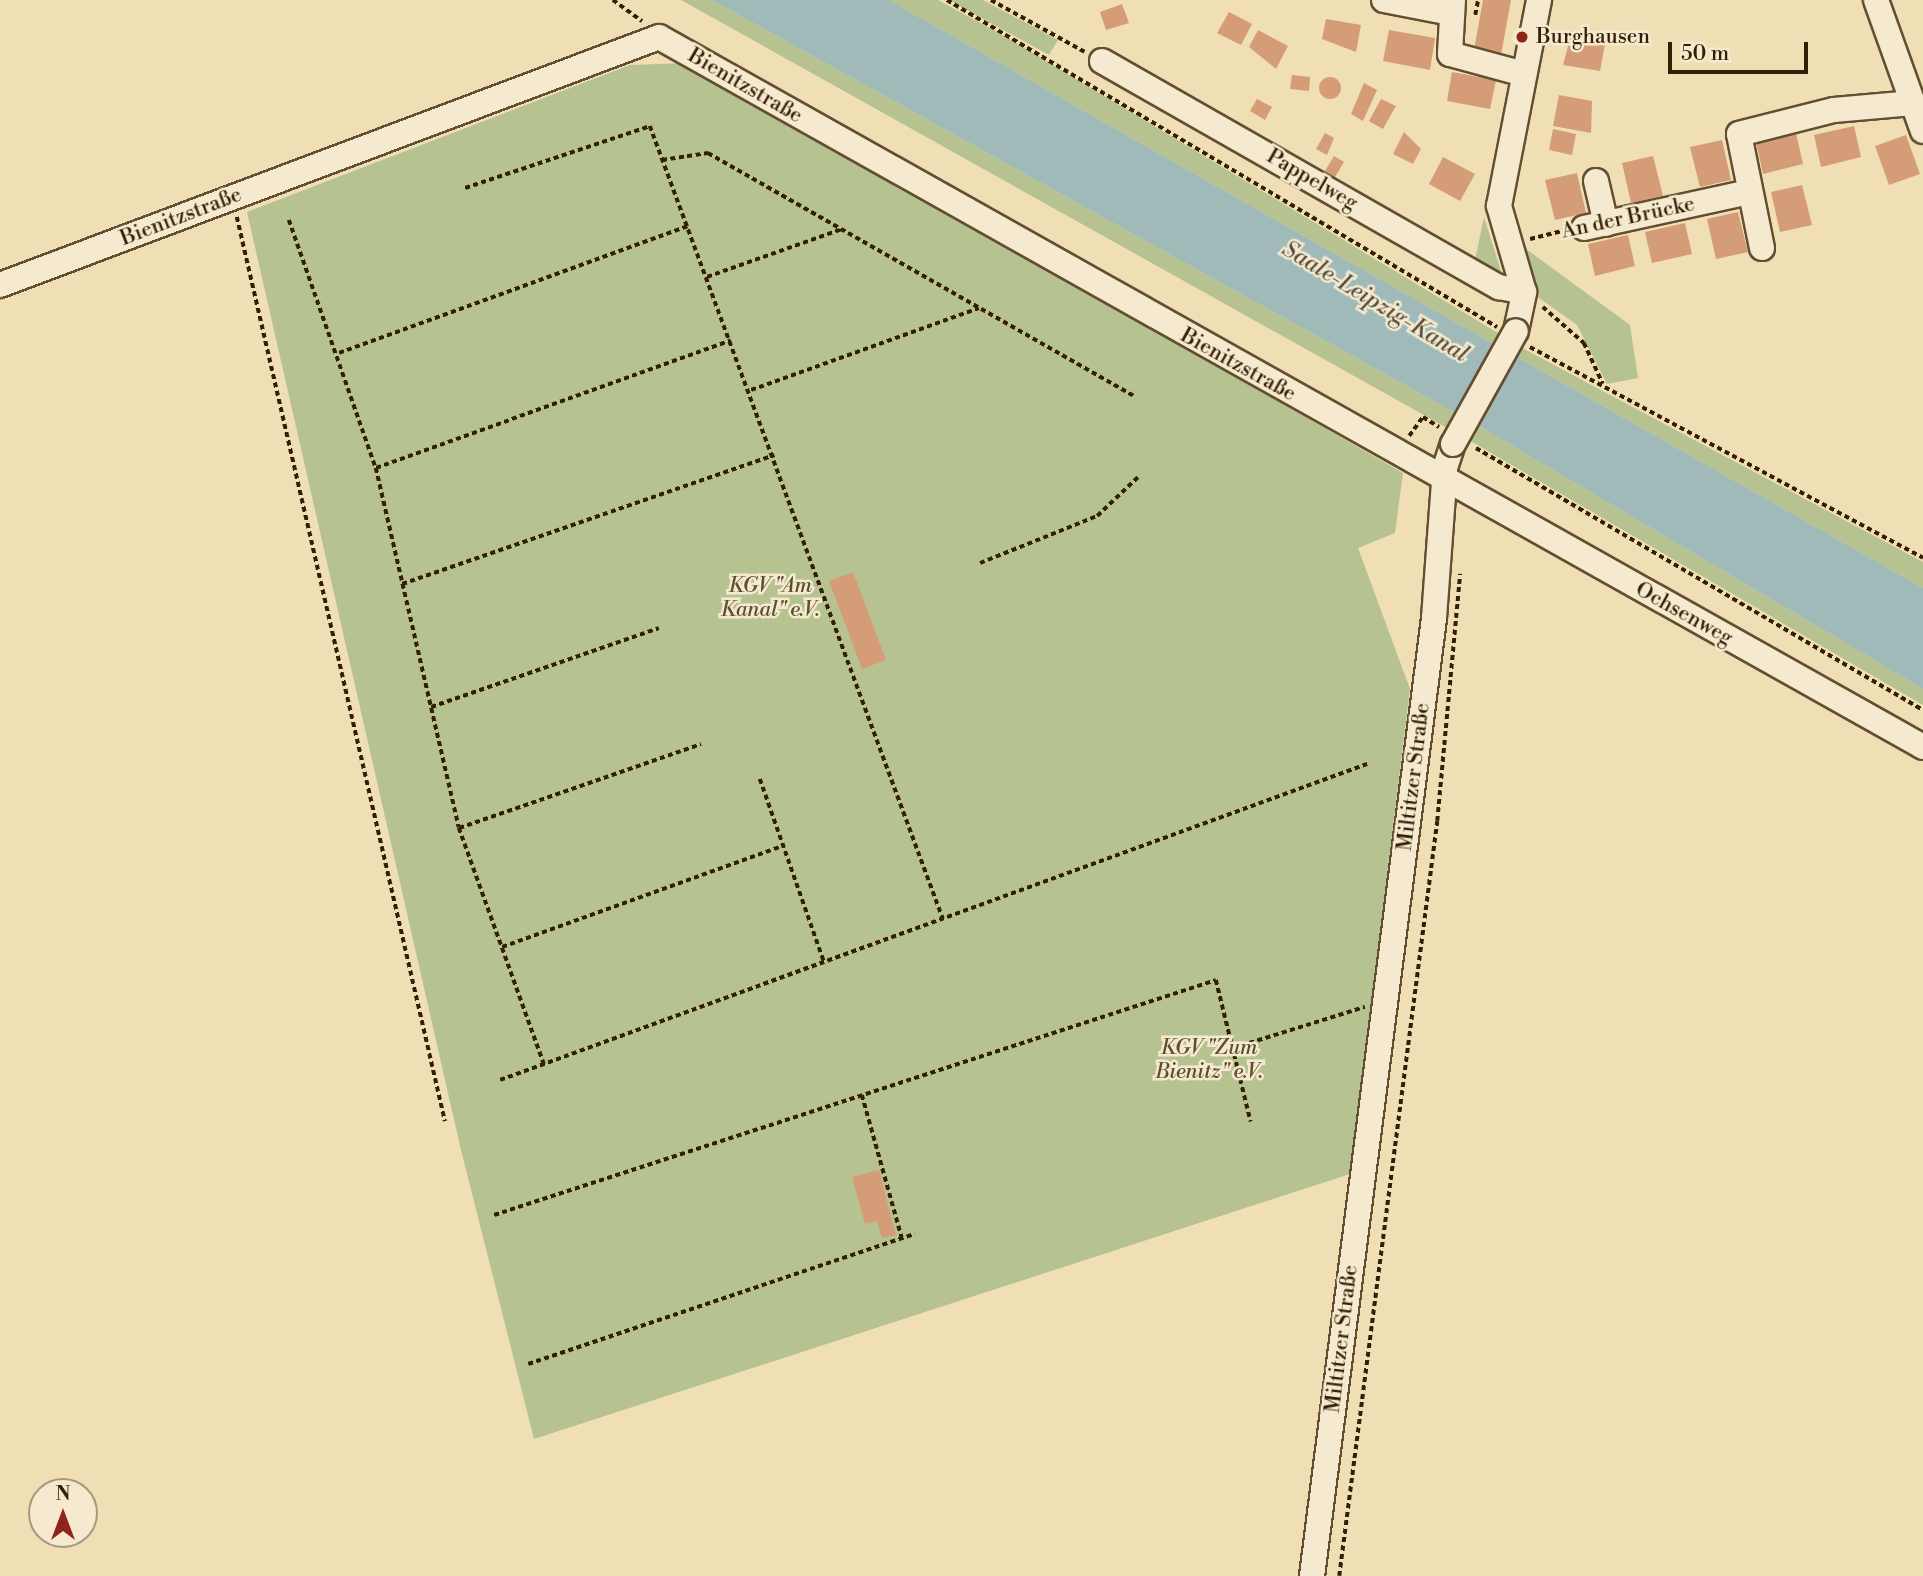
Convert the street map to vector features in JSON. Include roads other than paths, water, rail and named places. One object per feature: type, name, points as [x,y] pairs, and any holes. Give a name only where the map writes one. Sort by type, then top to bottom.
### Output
[{"type":"street","points":[[1384,0],[1452,6],[1450,54],[1524,74]]},
{"type":"street","points":[[1524,297],[1507,245],[1499,206],[1539,0]]},
{"type":"street","points":[[1876,0],[1923,131]]},
{"type":"street","name":"Bienitzstraße","points":[[0,285],[659,37],[1444,481]]},
{"type":"street","name":"Pappelweg","points":[[1102,61],[1499,287],[1524,297]]},
{"type":"street","points":[[1762,248],[1738,134],[1834,110],[1913,103]]},
{"type":"street","name":"An der Brücke","points":[[1596,181],[1595,226],[1749,192]]},
{"type":"street","name":"Miltitzer Straße","points":[[1312,1576],[1434,618],[1444,481],[1457,440],[1514,335],[1524,297]]},
{"type":"street","name":"Ochsenweg","points":[[1444,481],[1923,747]]},
{"type":"water","name":"Saale-Leipzig-Kanal","points":[[712,0],[889,0],[1923,588],[1923,689],[1484,429]]},
{"type":"place","name":"Burghausen","points":[[1522,37]]},
{"type":"park label","name":"KGV \"Am Kanal\" e.V.","points":[[770,598]]},
{"type":"park label","name":"KGV \"Zum Bienitz\" e.V.","points":[[1209,1060]]}]
